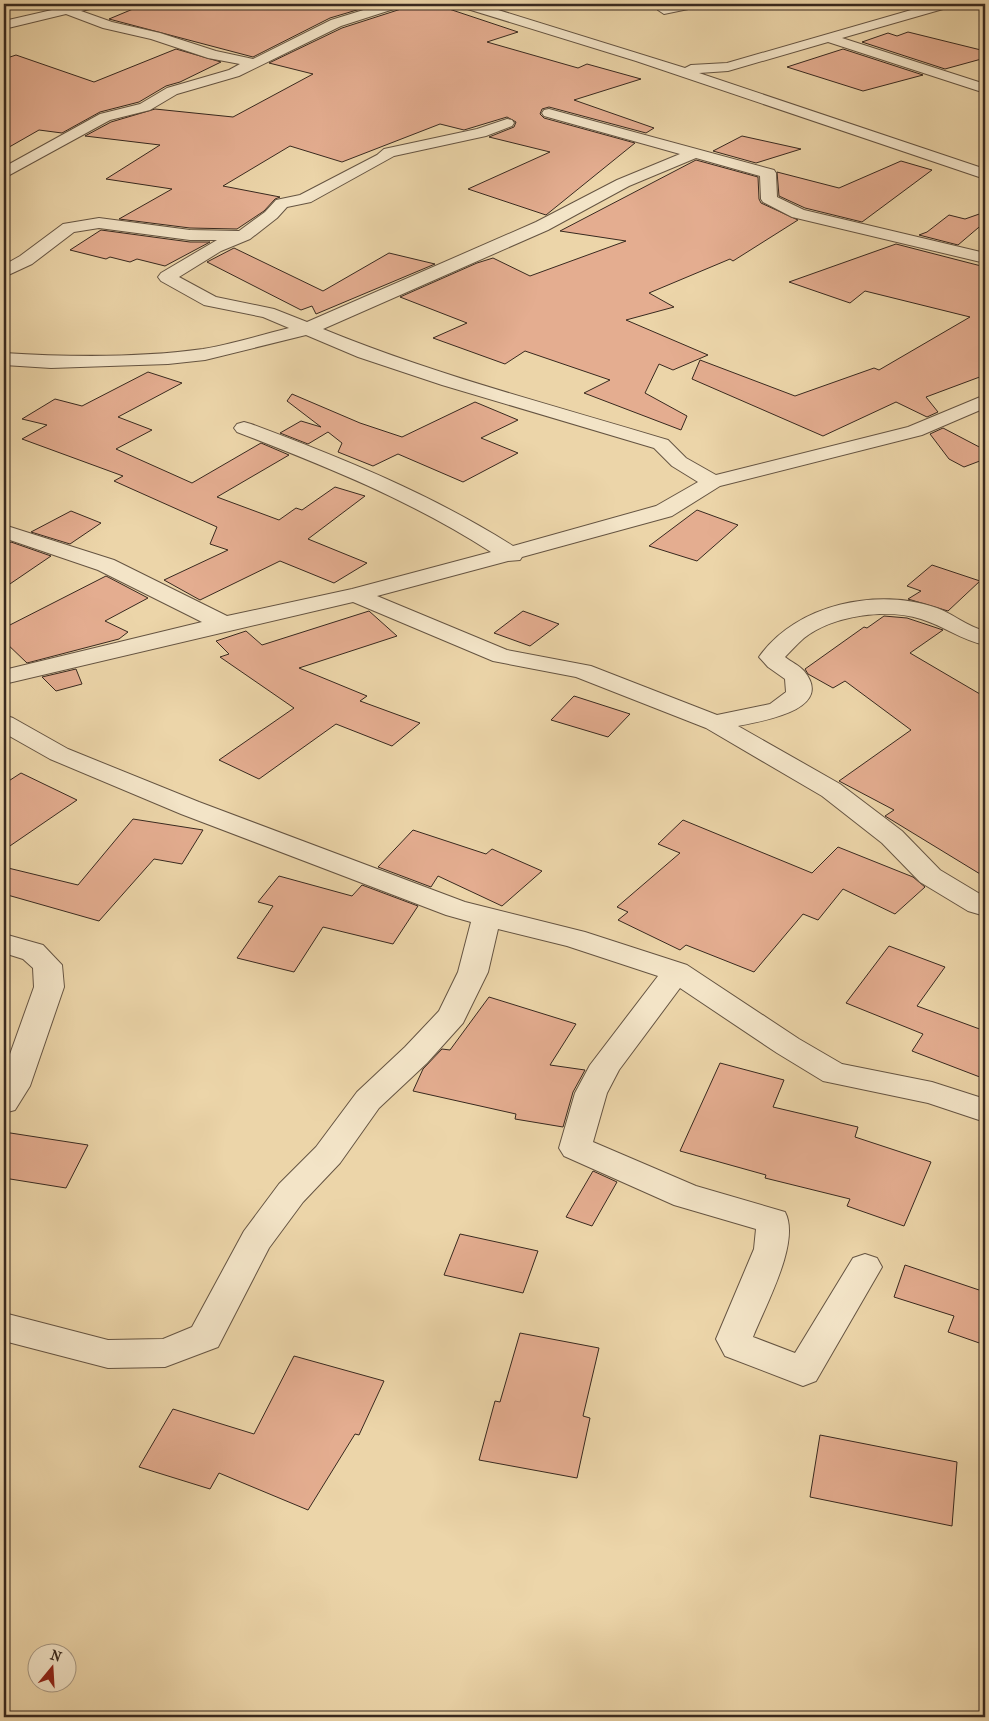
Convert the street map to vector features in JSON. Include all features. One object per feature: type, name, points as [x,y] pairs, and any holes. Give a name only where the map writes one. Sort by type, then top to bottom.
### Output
[{"type":"street","points":[[4,25],[93,4]]},
{"type":"street","points":[[4,173],[105,116],[145,107],[172,91],[218,79],[336,23],[394,4]]},
{"type":"street","points":[[466,4],[732,88],[985,174]]},
{"type":"street","points":[[664,10],[693,4]]},
{"type":"street","points":[[899,4],[925,10]]},
{"type":"street","points":[[672,69],[728,67],[945,4]]},
{"type":"street","points":[[67,10],[108,26],[155,36],[213,55],[254,63]]},
{"type":"street","points":[[829,38],[985,89]]},
{"type":"street","points":[[728,67],[728,82],[732,88]]},
{"type":"street","points":[[956,80],[985,81]]},
{"type":"street","points":[[549,113],[768,173],[769,199],[798,214],[985,258]]},
{"type":"street","points":[[507,123],[481,133],[389,152],[382,158],[305,198],[282,203],[271,215],[244,235],[215,247],[168,277],[210,301],[268,313],[305,330],[449,381],[661,444],[679,462],[713,482]]},
{"type":"street","points":[[4,360],[51,362],[168,358],[204,354],[305,330],[542,226],[623,183],[694,153]]},
{"type":"street","points":[[4,272],[26,260],[69,228],[99,223],[190,235],[244,235]]},
{"type":"street","points":[[4,677],[224,624],[355,595],[512,555],[664,511],[713,482],[915,431],[985,402]]},
{"type":"street","points":[[244,428],[388,484],[492,541],[512,555]]},
{"type":"street","points":[[4,531],[106,565],[224,624]]},
{"type":"street","points":[[355,595],[501,656],[582,672],[715,723],[831,790],[892,837],[930,876],[978,905],[985,907]]},
{"type":"street","points":[[715,723],[778,710],[798,694],[800,683],[794,673],[777,664],[771,658],[797,632],[834,614],[872,606],[898,607],[929,614],[985,638]]},
{"type":"street","points":[[4,723],[59,754],[190,808],[438,903],[575,939],[678,972],[788,1046],[834,1073],[932,1093],[985,1111]]},
{"type":"street","points":[[4,1327],[108,1354],[164,1353],[205,1337],[256,1240],[291,1193],[328,1155],[368,1100],[416,1056],[452,1016],[473,972],[487,917]]},
{"type":"street","points":[[4,942],[33,952],[47,965],[49,987],[14,1086],[4,1102]]},
{"type":"street","points":[[678,972],[606,1065],[591,1093],[575,1148],[686,1196],[773,1221],[770,1249],[734,1339],[738,1346],[803,1371],[865,1267]]},
{"type":"building","points":[[145,4],[377,4],[330,18],[253,57],[109,19]]},
{"type":"building","points":[[403,4],[434,4],[518,32],[487,42],[578,68],[587,64],[641,79],[574,100],[654,128],[646,133],[549,107],[542,109],[540,114],[544,118],[635,143],[546,215],[468,189],[550,152],[489,137],[514,127],[516,122],[507,117],[464,130],[440,124],[342,162],[290,146],[223,186],[280,197],[275,199],[264,211],[237,229],[190,228],[119,219],[172,189],[106,179],[160,145],[85,136],[111,122],[155,109],[233,117],[313,74],[269,63],[342,28],[401,9]]},
{"type":"building","points":[[908,32],[985,51],[985,58],[945,69],[862,42],[888,33],[897,36]]},
{"type":"building","points":[[176,49],[221,62],[180,82],[166,86],[139,102],[100,112],[62,133],[39,130],[4,150],[4,59],[16,55],[94,82]]},
{"type":"building","points":[[843,49],[923,75],[863,91],[787,67]]},
{"type":"building","points":[[742,136],[801,149],[756,163],[713,151]]},
{"type":"building","points":[[696,160],[758,177],[759,199],[761,203],[798,220],[733,261],[730,259],[649,293],[674,307],[626,320],[708,355],[673,370],[659,364],[645,393],[687,416],[681,430],[584,393],[610,380],[525,351],[505,364],[433,338],[467,323],[400,297],[477,263],[493,258],[530,276],[626,241],[560,231]]},
{"type":"building","points":[[901,161],[932,170],[862,222],[805,208],[779,196],[777,172],[839,188]]},
{"type":"building","points":[[985,212],[985,222],[958,245],[919,235],[927,232],[949,215],[965,219]]},
{"type":"building","points":[[101,230],[190,242],[210,242],[165,266],[137,259],[130,262],[110,257],[106,259],[70,250]]},
{"type":"building","points":[[896,244],[985,267],[985,375],[926,397],[938,412],[927,417],[896,402],[823,436],[692,379],[700,360],[795,396],[874,368],[879,370],[970,317],[865,291],[850,303],[789,282]]},
{"type":"building","points":[[234,248],[323,291],[389,253],[435,264],[316,314],[312,306],[301,310],[207,262]]},
{"type":"building","points":[[148,372],[182,383],[118,417],[152,430],[116,449],[192,483],[261,443],[289,455],[217,497],[279,520],[296,508],[302,510],[335,487],[365,496],[308,539],[367,563],[334,583],[280,561],[200,600],[164,580],[228,550],[210,544],[217,527],[114,481],[123,476],[22,439],[47,425],[22,419],[55,399],[82,406]]},
{"type":"building","points":[[292,394],[360,423],[402,437],[475,402],[518,420],[481,438],[518,453],[463,482],[398,454],[373,466],[338,452],[342,443],[328,432],[308,444],[280,433],[301,421],[321,427],[287,401]]},
{"type":"building","points":[[943,428],[985,450],[985,459],[964,467],[949,459],[930,434]]},
{"type":"building","points":[[697,510],[738,525],[697,561],[649,546]]},
{"type":"building","points":[[71,511],[101,523],[70,544],[31,532]]},
{"type":"building","points":[[11,542],[51,556],[4,588],[4,546]]},
{"type":"building","points":[[932,565],[980,581],[948,611],[908,599],[921,591],[907,586]]},
{"type":"building","points":[[106,576],[148,598],[105,621],[128,632],[119,639],[27,663],[4,641],[4,628]]},
{"type":"building","points":[[369,611],[397,636],[299,668],[367,696],[360,701],[420,723],[392,746],[336,724],[259,779],[219,760],[294,708],[220,657],[229,654],[216,641],[246,631],[262,645]]},
{"type":"building","points":[[523,611],[559,624],[530,646],[494,633]]},
{"type":"building","points":[[884,616],[907,618],[943,630],[910,653],[985,697],[985,877],[885,816],[894,810],[839,781],[911,730],[845,681],[833,688],[808,674],[805,669],[864,627],[867,628]]},
{"type":"building","points":[[76,669],[82,684],[56,691],[42,677]]},
{"type":"building","points":[[574,696],[630,714],[608,737],[551,720]]},
{"type":"building","points":[[21,773],[77,800],[4,850],[4,784]]},
{"type":"building","points":[[133,819],[203,830],[182,864],[154,859],[99,921],[4,894],[4,867],[78,885]]},
{"type":"building","points":[[683,820],[812,873],[838,847],[913,877],[925,887],[895,914],[843,889],[818,920],[803,914],[754,972],[686,945],[680,950],[618,920],[628,912],[617,907],[680,853],[658,844]]},
{"type":"building","points":[[413,830],[486,854],[492,849],[542,871],[502,906],[438,876],[431,887],[378,867]]},
{"type":"building","points":[[279,876],[352,896],[362,885],[418,906],[393,944],[323,927],[294,972],[237,958],[273,906],[258,902]]},
{"type":"building","points":[[889,946],[945,967],[917,1006],[985,1031],[985,1079],[912,1051],[923,1034],[846,1003]]},
{"type":"building","points":[[489,997],[576,1024],[550,1065],[585,1070],[573,1092],[563,1127],[515,1119],[516,1114],[413,1091],[423,1069],[442,1049],[450,1050]]},
{"type":"building","points":[[720,1063],[784,1080],[773,1107],[858,1127],[855,1137],[931,1162],[904,1226],[847,1206],[850,1199],[765,1178],[766,1175],[680,1151]]},
{"type":"building","points":[[4,1132],[88,1145],[66,1188],[4,1178]]},
{"type":"building","points":[[593,1171],[617,1182],[592,1226],[566,1217]]},
{"type":"building","points":[[460,1234],[538,1251],[523,1293],[444,1275]]},
{"type":"building","points":[[905,1265],[985,1292],[985,1345],[948,1332],[954,1316],[894,1297]]},
{"type":"building","points":[[520,1333],[599,1348],[583,1416],[590,1418],[577,1478],[479,1460],[495,1401],[500,1402]]},
{"type":"building","points":[[294,1356],[384,1381],[359,1435],[355,1434],[308,1510],[219,1473],[210,1489],[139,1467],[173,1409],[254,1434]]},
{"type":"building","points":[[820,1435],[957,1462],[952,1526],[810,1497]]}]
